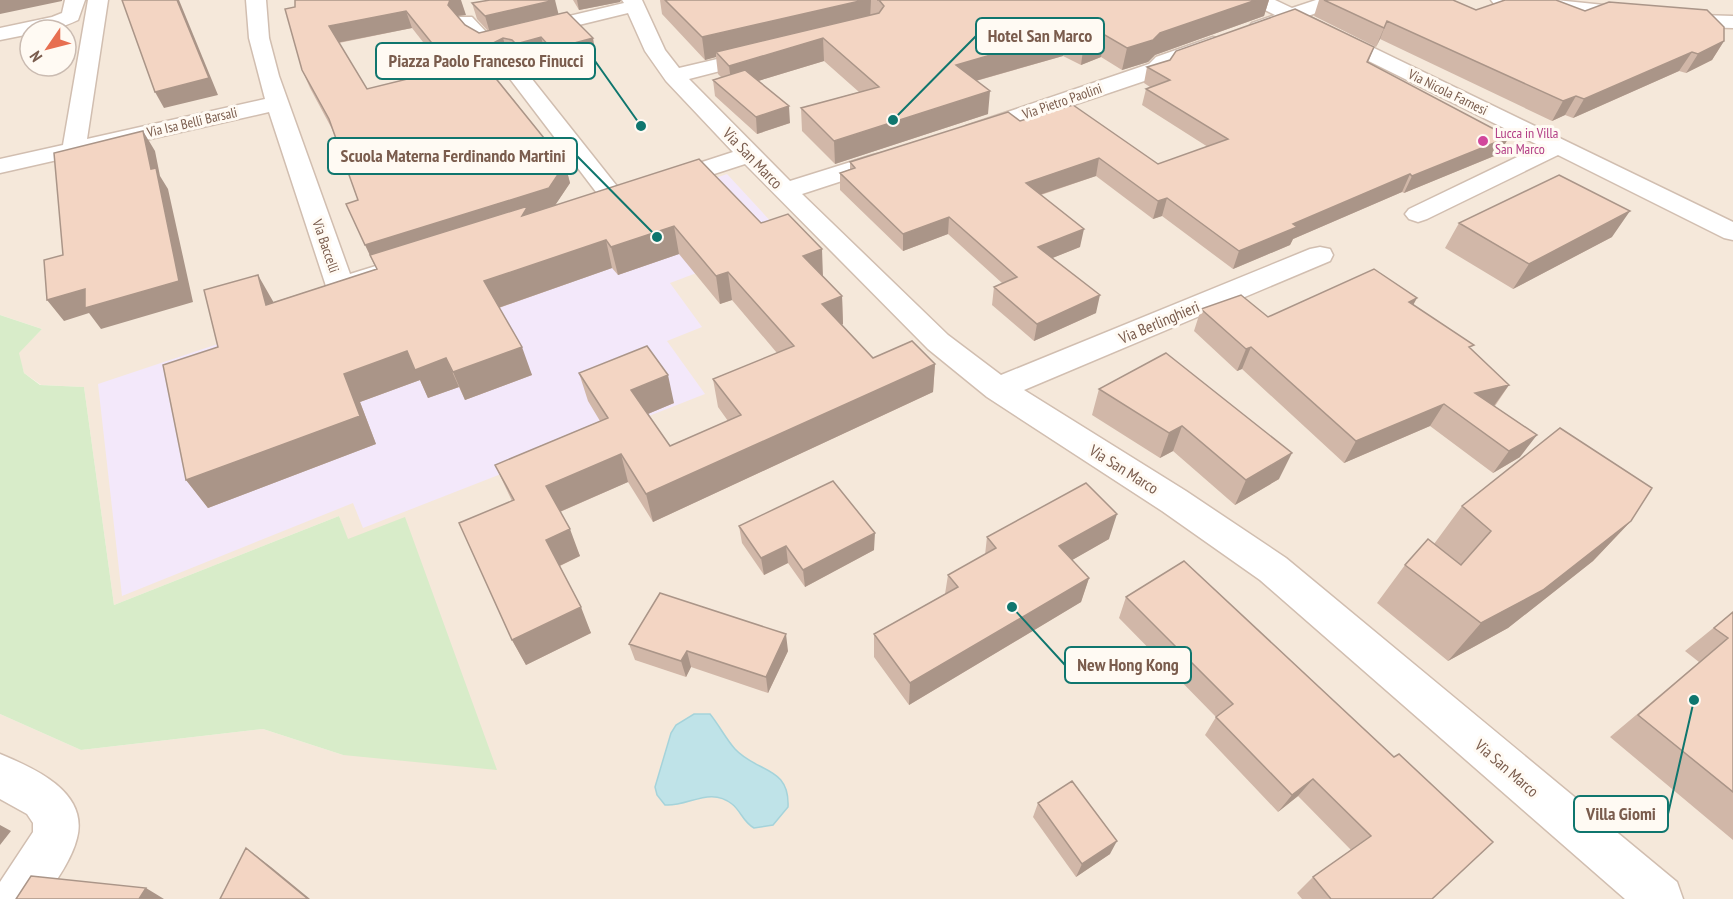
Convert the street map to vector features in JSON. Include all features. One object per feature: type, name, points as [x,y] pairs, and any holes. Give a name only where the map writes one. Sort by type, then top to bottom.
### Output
[{"type":"street","points":[[0,34],[58,22],[71,16],[75,0]]},
{"type":"street","points":[[74,149],[98,0]]},
{"type":"street","name":"Via Baccelli","points":[[256,0],[259,38],[264,63],[340,286],[404,266]]},
{"type":"street","name":"Via Nicola Farnesi","points":[[1260,0],[1733,232]]},
{"type":"street","name":"Via Pietro Paolini","points":[[955,137],[1157,69],[1162,61],[1334,0]]},
{"type":"street","points":[[1501,0],[1700,21],[1733,22]]},
{"type":"street","points":[[465,21],[485,42],[640,6]]},
{"type":"street","name":"Via San Marco","points":[[640,6],[655,51],[674,76],[748,155],[915,320],[968,367],[998,389],[1174,501],[1273,569],[1660,899]]},
{"type":"street","points":[[674,76],[783,50]]},
{"type":"street","points":[[509,63],[622,197],[748,155]]},
{"type":"street","name":"Via Isa Belli Barsali","points":[[0,166],[279,103]]},
{"type":"street","points":[[1418,214],[1558,146]]},
{"type":"street","points":[[785,191],[899,155]]},
{"type":"street","name":"Via Berlinghieri","points":[[998,389],[1320,255]]},
{"type":"street","points":[[0,775],[42,799],[56,816],[55,837],[38,868],[16,899]]},
{"type":"shaded area","points":[[0,0],[1733,0],[1733,899],[0,899],[0,714],[81,750],[263,729],[343,755],[347,539],[339,516],[114,605],[84,387],[41,385],[24,373],[18,353],[42,329],[0,315]]},
{"type":"shaded area","points":[[727,174],[787,239],[670,283],[702,327],[667,341],[705,394],[363,528],[353,503],[122,596],[98,384]]},
{"type":"green space","points":[[0,315],[42,329],[19,353],[24,373],[40,385],[84,387],[114,605],[339,516],[348,539],[405,517],[497,770],[343,755],[263,729],[81,750],[0,714]]},
{"type":"water","points":[[694,714],[710,714],[735,749],[778,777],[784,784],[788,807],[773,825],[754,828],[732,804],[724,799],[707,797],[665,805],[657,795],[655,787],[671,733],[676,725]]},
{"type":"building","points":[[122,0],[177,0],[209,78],[155,92]]},
{"type":"building","points":[[295,0],[450,0],[448,5],[465,25],[479,33],[567,12],[593,38],[552,49],[541,37],[516,44],[512,40],[503,38],[491,44],[493,49],[476,54],[565,164],[549,188],[365,245],[346,204],[358,200],[329,119],[302,70],[285,9],[295,7]],"holes":[[[406,11],[452,68],[367,89],[329,26]]]},
{"type":"building","points":[[490,0],[555,0],[485,16],[472,3]]},
{"type":"building","points":[[665,0],[864,0],[702,37]]},
{"type":"building","points":[[879,0],[1256,0],[1160,33],[1153,40],[1127,48],[1105,35],[1084,43],[1066,33],[956,65],[990,91],[834,141],[801,108],[879,87],[823,38],[729,66],[716,52],[879,13],[884,6]]},
{"type":"building","points":[[1324,0],[1453,0],[1476,10],[1505,0],[1556,0],[1585,11],[1609,2],[1707,10],[1724,27],[1724,41],[1698,54],[1692,52],[1584,99],[1576,96],[1563,101],[1387,21],[1384,28]]},
{"type":"building","points":[[1295,9],[1374,47],[1367,62],[1509,137],[1412,176],[1410,174],[1293,224],[1297,227],[1239,251],[1167,198],[1158,201],[1099,158],[1026,183],[1084,229],[1038,247],[1100,295],[1037,324],[994,287],[1017,277],[949,217],[903,234],[840,173],[855,168],[850,162],[1008,112],[1020,121],[1073,105],[1158,164],[1228,139],[1146,89],[1170,80],[1147,67],[1170,60],[1176,51]]},
{"type":"building","points":[[745,70],[789,106],[756,117],[713,80]]},
{"type":"building","points":[[143,131],[151,169],[156,168],[179,281],[85,308],[85,289],[47,300],[44,260],[63,255],[54,153]]},
{"type":"building","points":[[699,159],[761,223],[788,214],[822,249],[803,256],[842,296],[822,304],[873,358],[912,341],[935,364],[646,494],[621,454],[546,486],[570,529],[546,540],[581,607],[512,640],[459,523],[514,500],[495,465],[608,418],[579,373],[647,346],[668,375],[631,390],[670,446],[741,415],[713,379],[794,346],[728,272],[716,276],[674,226],[611,247],[606,240],[484,281],[522,347],[453,372],[446,358],[415,370],[407,351],[344,374],[360,416],[186,480],[163,365],[218,347],[204,290],[258,275],[266,305],[377,269],[370,255],[528,206],[522,216]]},
{"type":"building","points":[[1559,175],[1630,211],[1529,264],[1459,223]]},
{"type":"building","points":[[1374,269],[1417,298],[1409,302],[1474,345],[1469,347],[1509,385],[1475,393],[1537,435],[1509,451],[1444,404],[1356,441],[1251,347],[1246,349],[1201,309],[1241,295],[1268,317]]},
{"type":"building","points":[[1166,353],[1292,453],[1246,480],[1182,426],[1169,433],[1099,389]]},
{"type":"building","points":[[1560,428],[1652,488],[1631,521],[1543,590],[1481,623],[1405,565],[1428,539],[1461,565],[1491,531],[1462,506]]},
{"type":"building","points":[[833,481],[875,533],[803,570],[786,546],[761,558],[739,526]]},
{"type":"building","points":[[1086,483],[1117,514],[1059,546],[1089,578],[910,683],[874,634],[958,587],[948,575],[996,548],[987,537]]},
{"type":"building","points":[[1184,561],[1394,757],[1399,754],[1493,842],[1432,899],[1331,899],[1313,877],[1371,836],[1313,779],[1292,795],[1216,717],[1233,704],[1126,597]]},
{"type":"building","points":[[660,593],[786,634],[766,677],[687,651],[681,661],[629,644]]},
{"type":"building","points":[[1733,612],[1733,792],[1638,715],[1728,638],[1714,628]]},
{"type":"building","points":[[1072,781],[1117,841],[1082,864],[1038,803]]},
{"type":"building","points":[[246,848],[308,899],[220,899]]},
{"type":"building","points":[[31,876],[146,888],[139,899],[16,899]]},
{"type":"place","name":"Hotel San Marco","points":[[893,120]]},
{"type":"place","name":"Piazza Paolo Francesco Finucci","points":[[641,126]]},
{"type":"place","name":"Lucca in Villa San Marco","points":[[1483,141]]},
{"type":"place","name":"Scuola Materna Ferdinando Martini","points":[[657,237]]},
{"type":"place","name":"New Hong Kong","points":[[1012,607]]},
{"type":"place","name":"Villa Giomi","points":[[1694,700]]}]
